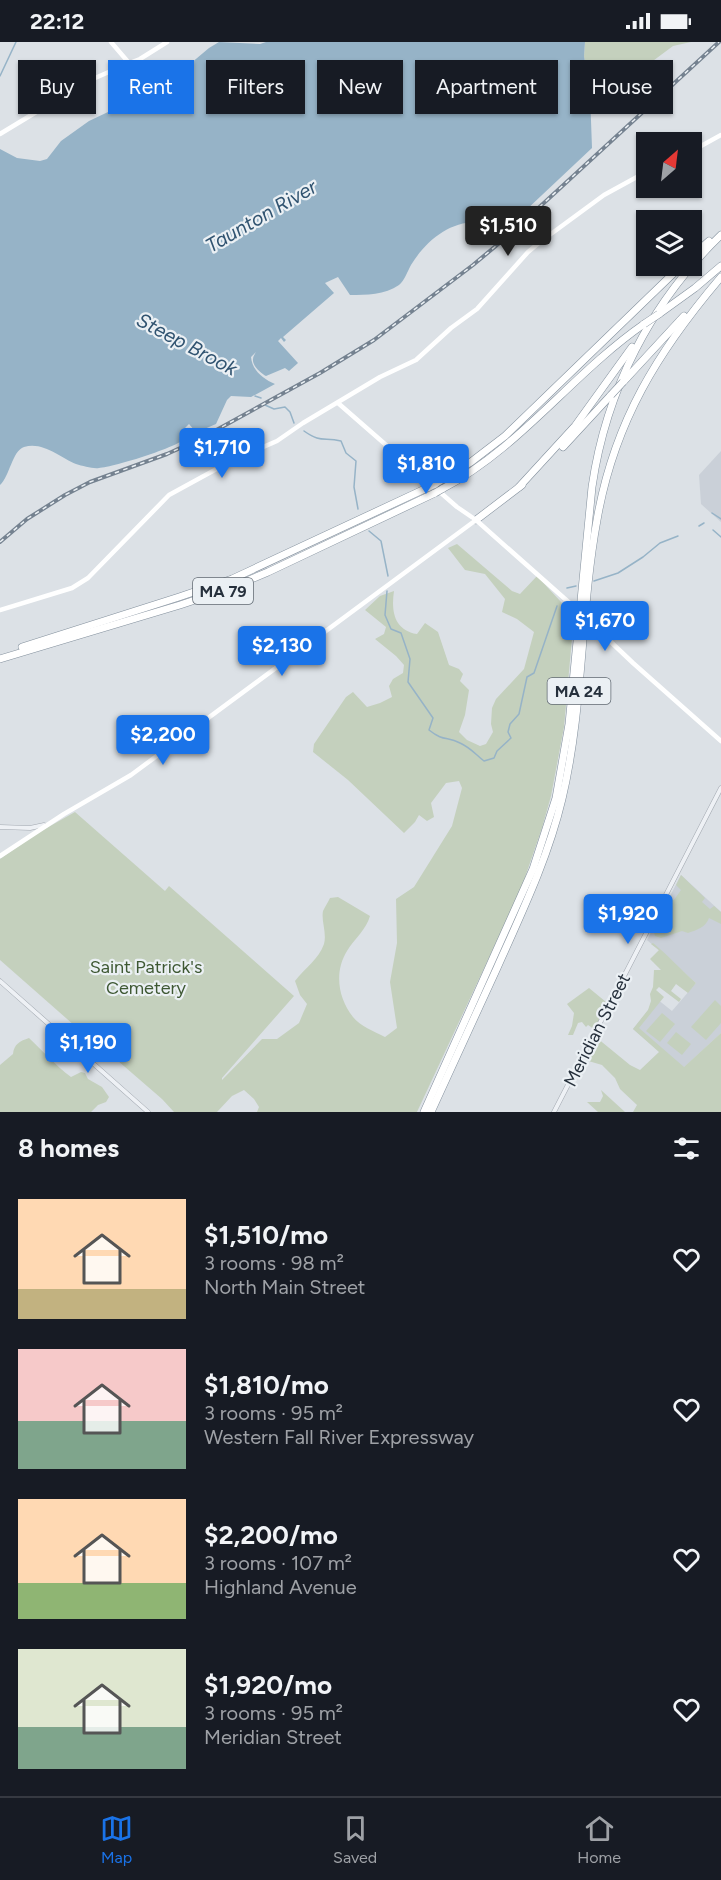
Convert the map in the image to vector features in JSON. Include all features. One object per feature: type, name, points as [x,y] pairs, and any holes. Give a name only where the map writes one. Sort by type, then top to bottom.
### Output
[{"type":"highway","points":[[702,248],[721,233]]},
{"type":"highway","name":"MA 24","points":[[424,1112],[523,895],[548,825],[560,779],[566,742],[590,506],[597,459],[609,413],[637,345],[678,282],[721,233]]},
{"type":"highway","name":"MA 79","points":[[0,659],[233,587],[439,491],[500,450],[600,358],[721,266]]},
{"type":"highway","name":"MA 79","points":[[0,654],[223,582],[258,568],[432,485],[471,462],[505,436],[671,276]]},
{"type":"highway","points":[[476,520],[551,460],[721,277]]},
{"type":"highway","name":"MA 24","points":[[431,1112],[530,896],[558,816],[567,779],[574,733],[596,527],[605,482],[616,446],[638,394],[656,362],[721,277]]},
{"type":"highway","points":[[519,487],[581,419],[658,313]]},
{"type":"main road","points":[[111,42],[126,60]]},
{"type":"main road","points":[[137,60],[167,42]]},
{"type":"main road","points":[[0,134],[86,82],[108,72]]},
{"type":"main road","points":[[702,145],[721,135]]},
{"type":"main road","points":[[0,610],[67,590],[83,582],[169,495],[233,460],[277,441],[380,377],[423,355],[447,331],[477,309],[528,252],[604,195],[636,177]]},
{"type":"main road","points":[[338,403],[457,507],[476,520],[721,741]]},
{"type":"main road","points":[[0,856],[47,824],[131,775],[476,520]]},
{"type":"street","name":"Meridian Street","points":[[554,1112],[721,788]]},
{"type":"street","points":[[0,827],[31,828],[47,824]]},
{"type":"street","points":[[0,981],[148,1112]]},
{"type":"shaded area","points":[[721,451],[721,522],[701,504],[699,475]]},
{"type":"shaded area","points":[[681,875],[721,912],[721,1033],[681,1070],[633,1029],[657,999],[672,1011],[696,983],[647,940]]},
{"type":"green space","points":[[585,42],[691,42],[673,46],[654,60],[585,60]]},
{"type":"green space","name":"Saint Patrick's Cemetery","points":[[457,544],[512,591],[520,594],[537,576],[574,616],[564,727],[551,796],[542,828],[521,889],[417,1112],[257,1112],[259,1107],[244,1090],[232,1096],[217,1112],[174,1112],[162,1099],[0,960],[0,859],[36,834],[75,812],[165,891],[169,886],[294,996],[222,1080],[262,1039],[277,1039],[299,1023],[307,1004],[300,995],[295,981],[322,949],[325,936],[323,911],[330,898],[338,897],[370,916],[366,926],[343,959],[339,976],[340,985],[344,1002],[353,1017],[364,1026],[385,1037],[397,1028],[390,982],[397,943],[396,899],[414,887],[452,826],[462,788],[459,781],[446,783],[431,803],[434,817],[427,821],[419,815],[404,833],[348,780],[313,752],[314,744],[346,697],[353,692],[367,707],[392,697],[389,686],[393,679],[403,673],[404,665],[375,639],[384,634],[386,627],[365,610],[380,596],[394,591],[393,606],[399,624],[409,632],[417,634],[425,623],[438,632],[449,665],[459,669],[463,674],[460,681],[469,690],[465,715],[459,732],[467,740],[480,746],[486,744],[493,732],[492,708],[496,699],[524,669],[534,632],[517,619],[502,612],[505,599],[485,574],[465,570],[448,548]]},
{"type":"green space","points":[[681,875],[705,898],[702,902],[710,909],[714,906],[721,912],[721,924],[709,918],[703,926],[688,933],[682,931],[661,938],[655,936],[653,929],[669,898],[674,900],[681,890],[676,885]]},
{"type":"green space","points":[[653,943],[696,983],[688,993],[676,984],[671,991],[681,999],[679,1002],[659,987],[656,990],[664,997],[639,1028],[684,1067],[721,1033],[721,1112],[633,1112],[637,1105],[620,1089],[615,1078],[602,1065],[585,1060],[597,1038],[630,1065],[640,1070],[659,1052],[633,1029],[648,1010],[654,970],[661,970],[650,959],[659,950],[651,944]]},
{"type":"green space","points":[[589,988],[607,1005],[594,1029],[588,1025],[586,1027],[582,1022],[578,1023],[573,1035],[568,1035],[574,1013],[567,1004]]},
{"type":"green space","points":[[715,1000],[721,1006],[721,1023],[706,1040],[691,1027]]},
{"type":"green space","points":[[662,1013],[675,1024],[660,1042],[646,1031]]},
{"type":"green space","points":[[676,1032],[691,1044],[682,1055],[667,1043]]},
{"type":"green space","points":[[29,1038],[71,1077],[81,1072],[85,1073],[88,1079],[102,1087],[109,1097],[106,1102],[98,1105],[91,1112],[0,1112],[0,1065],[13,1054],[18,1043]]},
{"type":"green space","points":[[601,1090],[625,1112],[598,1112],[587,1102],[600,1102],[603,1096]]},
{"type":"water","name":"Taunton River","points":[[219,42],[260,44],[266,42],[585,42],[585,60],[570,60],[570,114],[591,114],[592,148],[507,228],[485,227],[478,222],[457,225],[439,234],[423,248],[403,281],[394,288],[375,294],[350,295],[338,277],[325,283],[334,293],[283,337],[286,340],[284,342],[281,338],[278,341],[298,363],[289,371],[285,368],[266,376],[253,362],[256,352],[251,357],[253,366],[262,377],[275,384],[251,397],[231,396],[216,424],[195,431],[189,424],[185,428],[190,435],[175,445],[133,460],[99,468],[76,464],[38,446],[24,447],[17,453],[0,485],[0,149],[17,158],[40,161],[47,159],[61,141],[89,121],[108,112],[108,114],[194,114],[194,61]]},
{"type":"waterway","points":[[0,76],[16,42]]},
{"type":"waterway","name":"Steep Brook","points":[[255,396],[261,398]]},
{"type":"waterway","name":"Steep Brook","points":[[265,405],[274,409],[285,407],[290,412],[294,423]]},
{"type":"waterway","name":"Steep Brook","points":[[304,431],[318,438],[341,441],[346,453],[356,461],[354,487],[358,509]]},
{"type":"waterway","name":"Steep Brook","points":[[712,513],[721,519]]},
{"type":"waterway","name":"Steep Brook","points":[[699,526],[704,523]]},
{"type":"waterway","points":[[713,530],[721,537]]},
{"type":"waterway","name":"Steep Brook","points":[[369,531],[381,541],[388,576]]},
{"type":"waterway","name":"Steep Brook","points":[[594,581],[618,573],[660,543],[678,536]]},
{"type":"waterway","name":"Steep Brook","points":[[567,588],[576,586]]},
{"type":"waterway","name":"Steep Brook","points":[[387,591],[385,615],[391,629],[401,633],[410,659],[408,682],[433,718],[429,730],[438,736],[464,745],[484,761],[494,758],[497,751],[511,738],[508,732],[510,724],[519,714],[527,677],[534,673],[557,606]]},
{"type":"railway","points":[[0,542],[27,519],[65,495],[90,482],[167,454],[200,439],[320,373],[374,340],[509,235],[719,42]]}]
